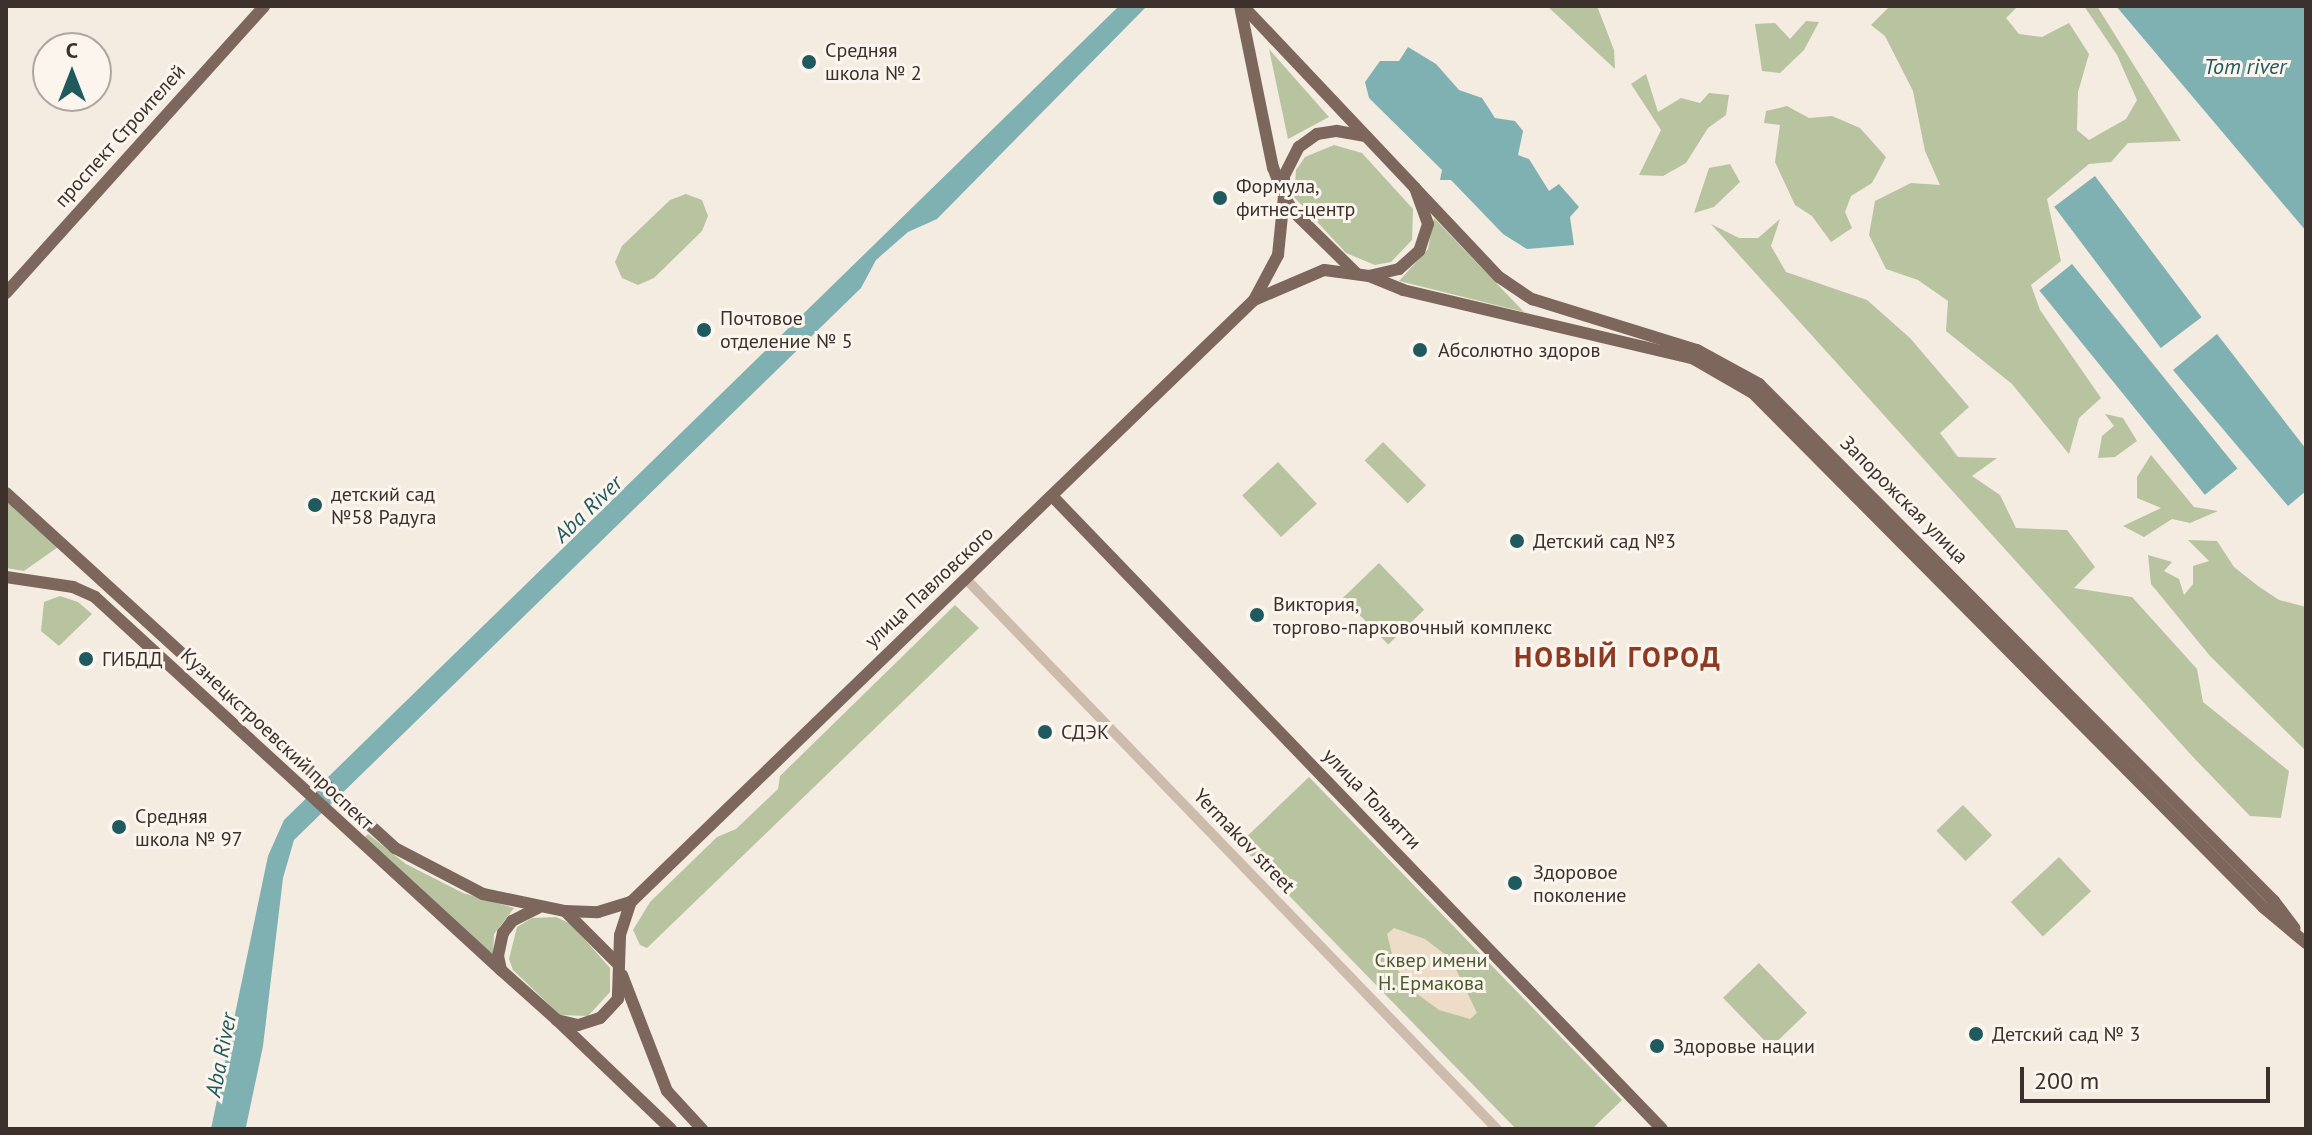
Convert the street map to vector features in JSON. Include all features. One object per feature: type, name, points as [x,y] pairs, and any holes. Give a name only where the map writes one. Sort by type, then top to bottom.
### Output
[{"type":"main road","name":"проспект Строителей","points":[[6,293],[264,6]]},
{"type":"main road","points":[[1242,6],[1415,188],[1425,206],[1425,240],[1399,269],[1363,275],[1313,235],[1284,196],[1273,168],[1242,6]]},
{"type":"main road","points":[[1284,196],[1289,161],[1317,134],[1337,131],[1370,138]]},
{"type":"main road","name":"Запорожская улица","points":[[1415,188],[1499,277],[1532,299],[1697,350],[1759,384],[2274,901],[2303,940]]},
{"type":"main road","name":"улица Павловского","points":[[1254,300],[1278,255],[1284,196]]},
{"type":"main road","name":"улица Павловского","points":[[565,911],[598,912],[631,902],[965,578],[1054,498],[1254,300],[1302,275],[1324,270],[1363,275]]},
{"type":"main road","name":"Запорожская улица","points":[[1363,275],[1403,290],[1694,359],[1753,393],[2264,908],[2303,940]]},
{"type":"main road","name":"Кузнецкстроевский проспект","points":[[6,493],[395,848],[432,871],[483,894],[538,908]]},
{"type":"main road","name":"улица Тольятти","points":[[1054,498],[1660,1128]]},
{"type":"main road","name":"Кузнецкстроевский проспект","points":[[6,577],[73,587],[95,597],[344,830],[501,970]]},
{"type":"main road","name":"улица Павловского","points":[[621,970],[620,935],[631,902]]},
{"type":"main road","points":[[671,1129],[501,970],[503,933],[512,921],[538,908],[565,911],[621,970],[667,1091],[702,1129]]},
{"type":"main road","points":[[557,1020],[578,1025],[600,1018],[618,999],[621,970]]},
{"type":"street","name":"Yermakov street","points":[[965,578],[1497,1129]]},
{"type":"green space","points":[[1547,6],[1597,6],[1614,50],[1615,69]]},
{"type":"green space","points":[[1890,6],[2018,6],[2006,18],[2019,34],[2042,37],[2069,23],[2089,54],[2078,92],[2077,130],[2089,140],[2126,119],[2137,100],[2117,55],[2084,6],[2097,6],[2181,141],[2128,143],[2111,162],[2089,164],[2047,199],[2061,261],[2031,285],[2040,310],[2101,398],[2079,418],[2069,454],[2012,384],[1946,331],[1948,301],[1918,280],[1886,269],[1869,235],[1875,201],[1911,183],[1940,185],[1925,151],[1913,91],[1885,36],[1871,25]]},
{"type":"green space","points":[[1806,21],[1819,22],[1804,50],[1780,73],[1762,71],[1755,24],[1775,23],[1790,39]]},
{"type":"green space","points":[[1269,49],[1329,117],[1288,139]]},
{"type":"green space","points":[[1646,74],[1658,112],[1681,98],[1700,103],[1709,93],[1729,95],[1726,115],[1708,128],[1686,163],[1663,176],[1639,175],[1661,130],[1631,84]]},
{"type":"green space","points":[[1787,106],[1809,118],[1832,116],[1860,128],[1886,157],[1872,183],[1851,196],[1845,212],[1852,228],[1831,242],[1812,216],[1795,205],[1775,162],[1780,125],[1764,123],[1766,111]]},
{"type":"green space","points":[[1334,145],[1362,153],[1413,209],[1412,240],[1391,262],[1375,265],[1346,253],[1294,197],[1296,170],[1305,157]]},
{"type":"green space","points":[[1730,164],[1740,182],[1714,207],[1694,213],[1709,168]]},
{"type":"green space","points":[[686,194],[702,200],[708,216],[702,231],[654,278],[638,285],[622,278],[615,262],[622,246],[670,200]]},
{"type":"green space","points":[[1434,218],[1524,312],[1399,281],[1428,249]]},
{"type":"green space","points":[[1780,219],[1771,246],[1786,272],[1867,300],[1910,338],[1969,407],[1940,433],[1958,457],[1997,458],[1972,476],[2000,495],[2016,528],[2067,530],[2095,567],[2074,588],[2132,597],[2197,669],[2203,702],[2289,771],[2281,818],[2250,816],[2193,757],[1711,224],[1739,238],[1758,238]]},
{"type":"green space","points":[[2105,414],[2123,418],[2137,441],[2115,457],[2098,458],[2102,436],[2114,426]]},
{"type":"green space","points":[[1383,442],[1426,485],[1408,504],[1365,460]]},
{"type":"green space","points":[[2151,455],[2194,507],[2218,511],[2190,523],[2172,519],[2144,537],[2123,526],[2161,508],[2137,498],[2137,477]]},
{"type":"green space","points":[[1278,462],[1317,504],[1281,537],[1242,495]]},
{"type":"green space","points":[[6,500],[58,547],[24,571],[6,568]]},
{"type":"green space","points":[[2188,540],[2217,541],[2234,567],[2258,586],[2279,600],[2306,607],[2306,751],[2210,656],[2151,584],[2148,555],[2172,562],[2164,571],[2179,579],[2184,595],[2193,584],[2193,566],[2209,561]]},
{"type":"green space","points":[[1379,563],[1424,610],[1388,644],[1343,598]]},
{"type":"green space","points":[[60,596],[78,602],[92,614],[59,646],[41,631],[44,602]]},
{"type":"green space","points":[[955,605],[979,628],[647,948],[640,945],[633,930],[650,902],[717,837],[736,829],[778,789],[780,776]]},
{"type":"green space","name":"Сквер имени Н. Ермакова","points":[[1309,777],[1622,1100],[1592,1129],[1516,1129],[1239,844]]},
{"type":"green space","points":[[1963,805],[1992,835],[1966,861],[1936,831]]},
{"type":"green space","points":[[368,834],[406,864],[463,893],[514,908],[494,934],[493,955],[363,839]]},
{"type":"green space","points":[[2059,857],[2091,891],[2043,936],[2011,902]]},
{"type":"green space","points":[[556,917],[571,924],[610,968],[610,992],[588,1016],[560,1015],[513,970],[509,959],[517,927],[532,918]]},
{"type":"green space","points":[[1759,963],[1807,1013],[1771,1047],[1723,998]]},
{"type":"shaded area","points":[[1394,928],[1425,939],[1451,959],[1477,1013],[1470,1019],[1439,1010],[1413,991],[1395,966],[1387,934]]},
{"type":"water","points":[[1119,6],[1147,6],[937,219],[908,232],[876,260],[861,288],[294,840],[283,878],[263,1046],[246,1127],[211,1129],[268,856],[284,820]]},
{"type":"water","name":"Tom river","points":[[2116,6],[2306,6],[2306,231]]},
{"type":"water","points":[[1408,47],[1436,64],[1459,90],[1482,98],[1495,118],[1515,121],[1523,131],[1518,155],[1529,159],[1549,191],[1559,184],[1579,207],[1570,217],[1574,245],[1527,249],[1503,234],[1451,180],[1440,180],[1442,170],[1369,98],[1365,82],[1380,61],[1399,61]]},
{"type":"water","points":[[2095,176],[2202,317],[2161,348],[2054,207]]},
{"type":"water","points":[[2072,264],[2238,468],[2205,495],[2039,290]]},
{"type":"water","points":[[2217,334],[2306,449],[2306,491],[2288,506],[2173,370]]},
{"type":"place","name":"Средняя школа № 2","points":[[809,62]]},
{"type":"place","name":"Формула, фитнес-центр","points":[[1220,198]]},
{"type":"place","name":"Почтовое отделение № 5","points":[[704,330]]},
{"type":"place","name":"Абсолютно здоров","points":[[1420,350]]},
{"type":"place","name":"детский сад №58 Радуга","points":[[315,505]]},
{"type":"place","name":"Детский сад №3","points":[[1517,541]]},
{"type":"place","name":"Виктория, торгово-парковочный комплекс","points":[[1257,615]]},
{"type":"place","name":"ГИБДД","points":[[86,659]]},
{"type":"place","name":"СДЭК","points":[[1045,732]]},
{"type":"place","name":"Средняя школа № 97","points":[[119,827]]},
{"type":"place","name":"Здоровое поколение","points":[[1515,883]]},
{"type":"place","name":"Детский сад № 3","points":[[1976,1034]]},
{"type":"place","name":"Здоровье нации","points":[[1657,1046]]},
{"type":"district","name":"НОВЫЙ ГОРОД","points":[[1618,657]]},
{"type":"water label","name":"Aba River","points":[[588,509]]},
{"type":"water label","name":"Aba River","points":[[221,1055]]}]
